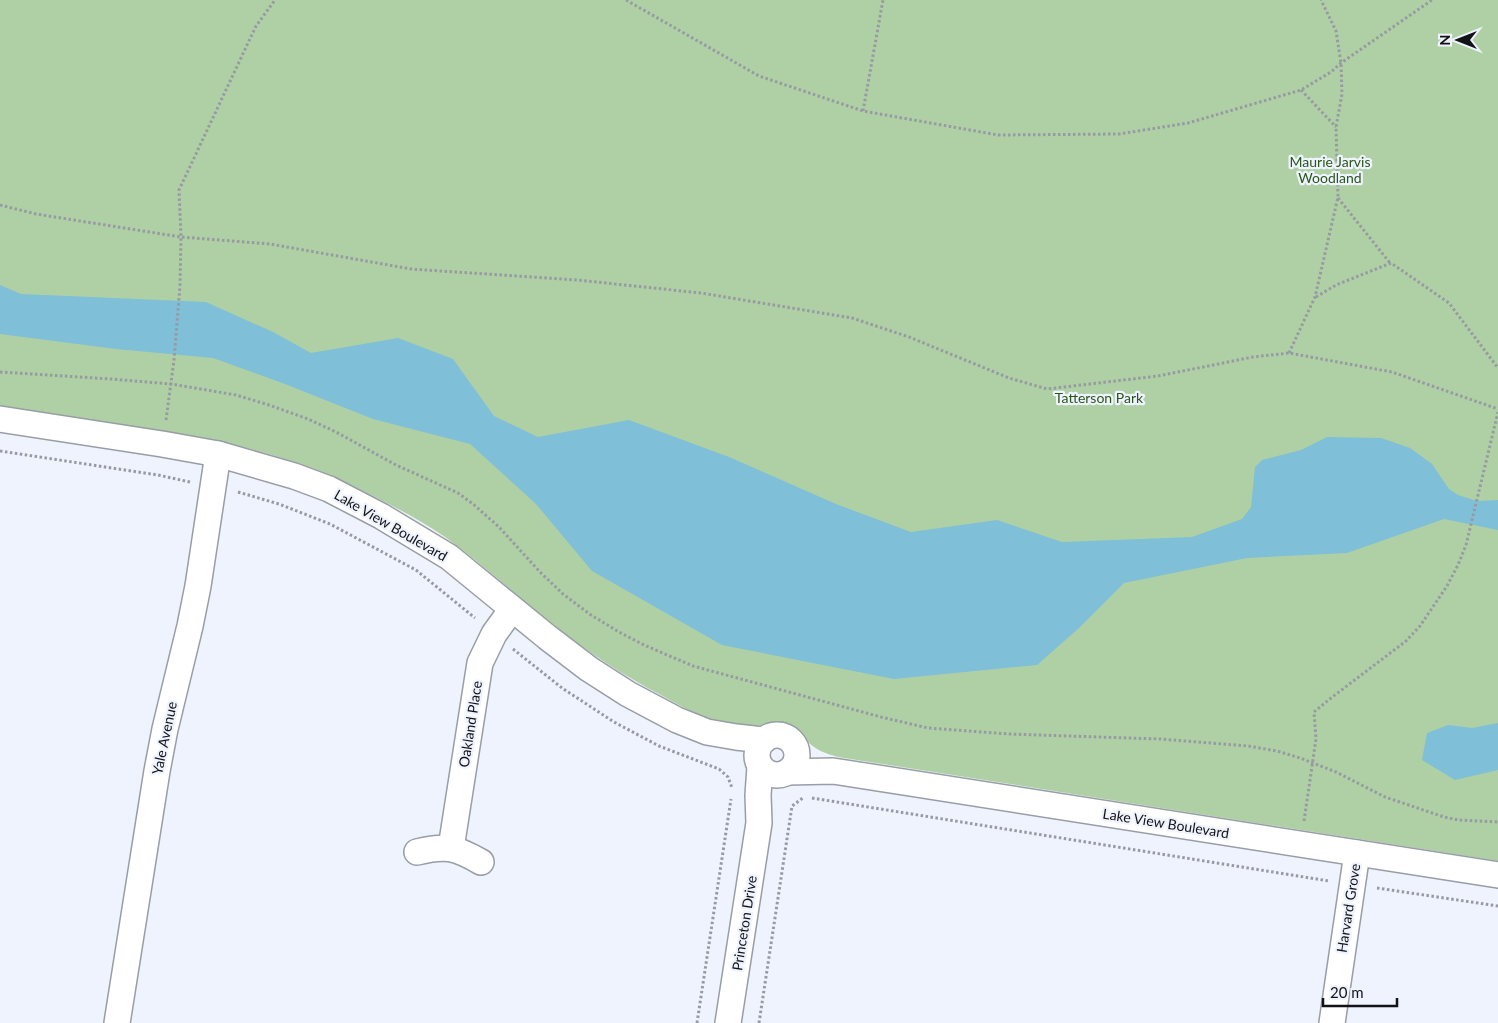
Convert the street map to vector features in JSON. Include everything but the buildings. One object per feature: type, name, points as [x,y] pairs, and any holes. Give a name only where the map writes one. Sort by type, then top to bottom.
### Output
[{"type":"street","name":"Lake View Boulevard","points":[[0,419],[218,454],[294,476],[329,489],[355,501],[449,557],[547,638],[589,669],[628,694],[677,720],[707,732],[764,740]]},
{"type":"street","name":"Yale Avenue","points":[[117,1023],[157,772],[196,594],[218,454]]},
{"type":"street","name":"Oakland Place","points":[[451,848],[480,662],[494,634],[512,609]]},
{"type":"street","name":"Lake View Boulevard","points":[[707,732],[733,750],[771,770],[834,771],[1498,875]]},
{"type":"street","points":[[776,735],[788,739],[796,749],[795,762],[792,768],[771,770],[757,751],[764,740],[776,735]]},
{"type":"street","name":"Lake View Boulevard","points":[[796,749],[834,771]]},
{"type":"street","name":"Princeton Drive","points":[[728,1023],[759,823],[771,770]]},
{"type":"street","points":[[417,852],[432,848],[451,848],[481,862]]},
{"type":"street","name":"Harvard Grove","points":[[1332,1023],[1356,853]]},
{"type":"path","points":[[174,360],[180,286],[181,237],[179,190],[256,26],[276,0]]},
{"type":"path","points":[[626,0],[760,76],[863,111],[998,135],[1119,134],[1188,123],[1301,90],[1331,72],[1341,63],[1432,0]]},
{"type":"path","points":[[863,111],[883,0]]},
{"type":"path","points":[[1289,353],[1315,297],[1338,197],[1336,127],[1342,94],[1341,63],[1336,31],[1321,0]]},
{"type":"path","points":[[1301,90],[1336,127]]},
{"type":"path","points":[[1338,197],[1391,263],[1449,303],[1498,368]]},
{"type":"path","points":[[0,205],[36,214],[181,237],[270,244],[411,269],[577,280],[701,293],[852,318],[909,337],[1009,378],[1047,389],[1158,376],[1253,357],[1289,353],[1392,372],[1498,411],[1472,525],[1458,565],[1447,586],[1420,626],[1406,641],[1314,712],[1316,739],[1295,876]]},
{"type":"path","points":[[1315,297],[1336,285],[1391,263]]},
{"type":"path","points":[[0,372],[180,385],[236,395],[308,419],[396,465],[458,493],[474,504],[499,527],[563,594],[591,615],[644,645],[692,666],[928,728],[1009,734],[1207,742],[1277,751],[1336,772],[1385,797],[1444,817],[1458,820],[1498,822]]},
{"type":"path","points":[[759,1023],[792,806],[804,797],[1295,876],[1498,906]]},
{"type":"green space","name":"Tatterson Park","points":[[0,0],[1498,0],[1498,861],[838,757],[816,748],[795,728],[783,722],[748,727],[714,721],[647,688],[593,654],[555,626],[445,537],[387,503],[325,473],[271,455],[215,441],[0,406]]},
{"type":"water","points":[[0,285],[21,294],[206,302],[273,332],[311,353],[398,338],[453,359],[494,416],[538,437],[629,420],[729,457],[836,504],[911,532],[997,520],[1062,542],[1192,537],[1242,519],[1251,507],[1255,467],[1262,460],[1301,450],[1327,437],[1381,438],[1410,448],[1432,464],[1449,489],[1458,495],[1477,501],[1498,500],[1498,530],[1444,519],[1347,553],[1247,558],[1124,583],[1079,628],[1037,665],[894,679],[722,645],[592,571],[536,504],[470,444],[373,419],[213,358],[116,349],[0,334]]},
{"type":"water","points":[[1498,723],[1498,770],[1455,780],[1422,760],[1427,733],[1448,725],[1472,728]]},
{"type":"park label","name":"Maurie Jarvis Woodland","points":[[1330,170]]}]
